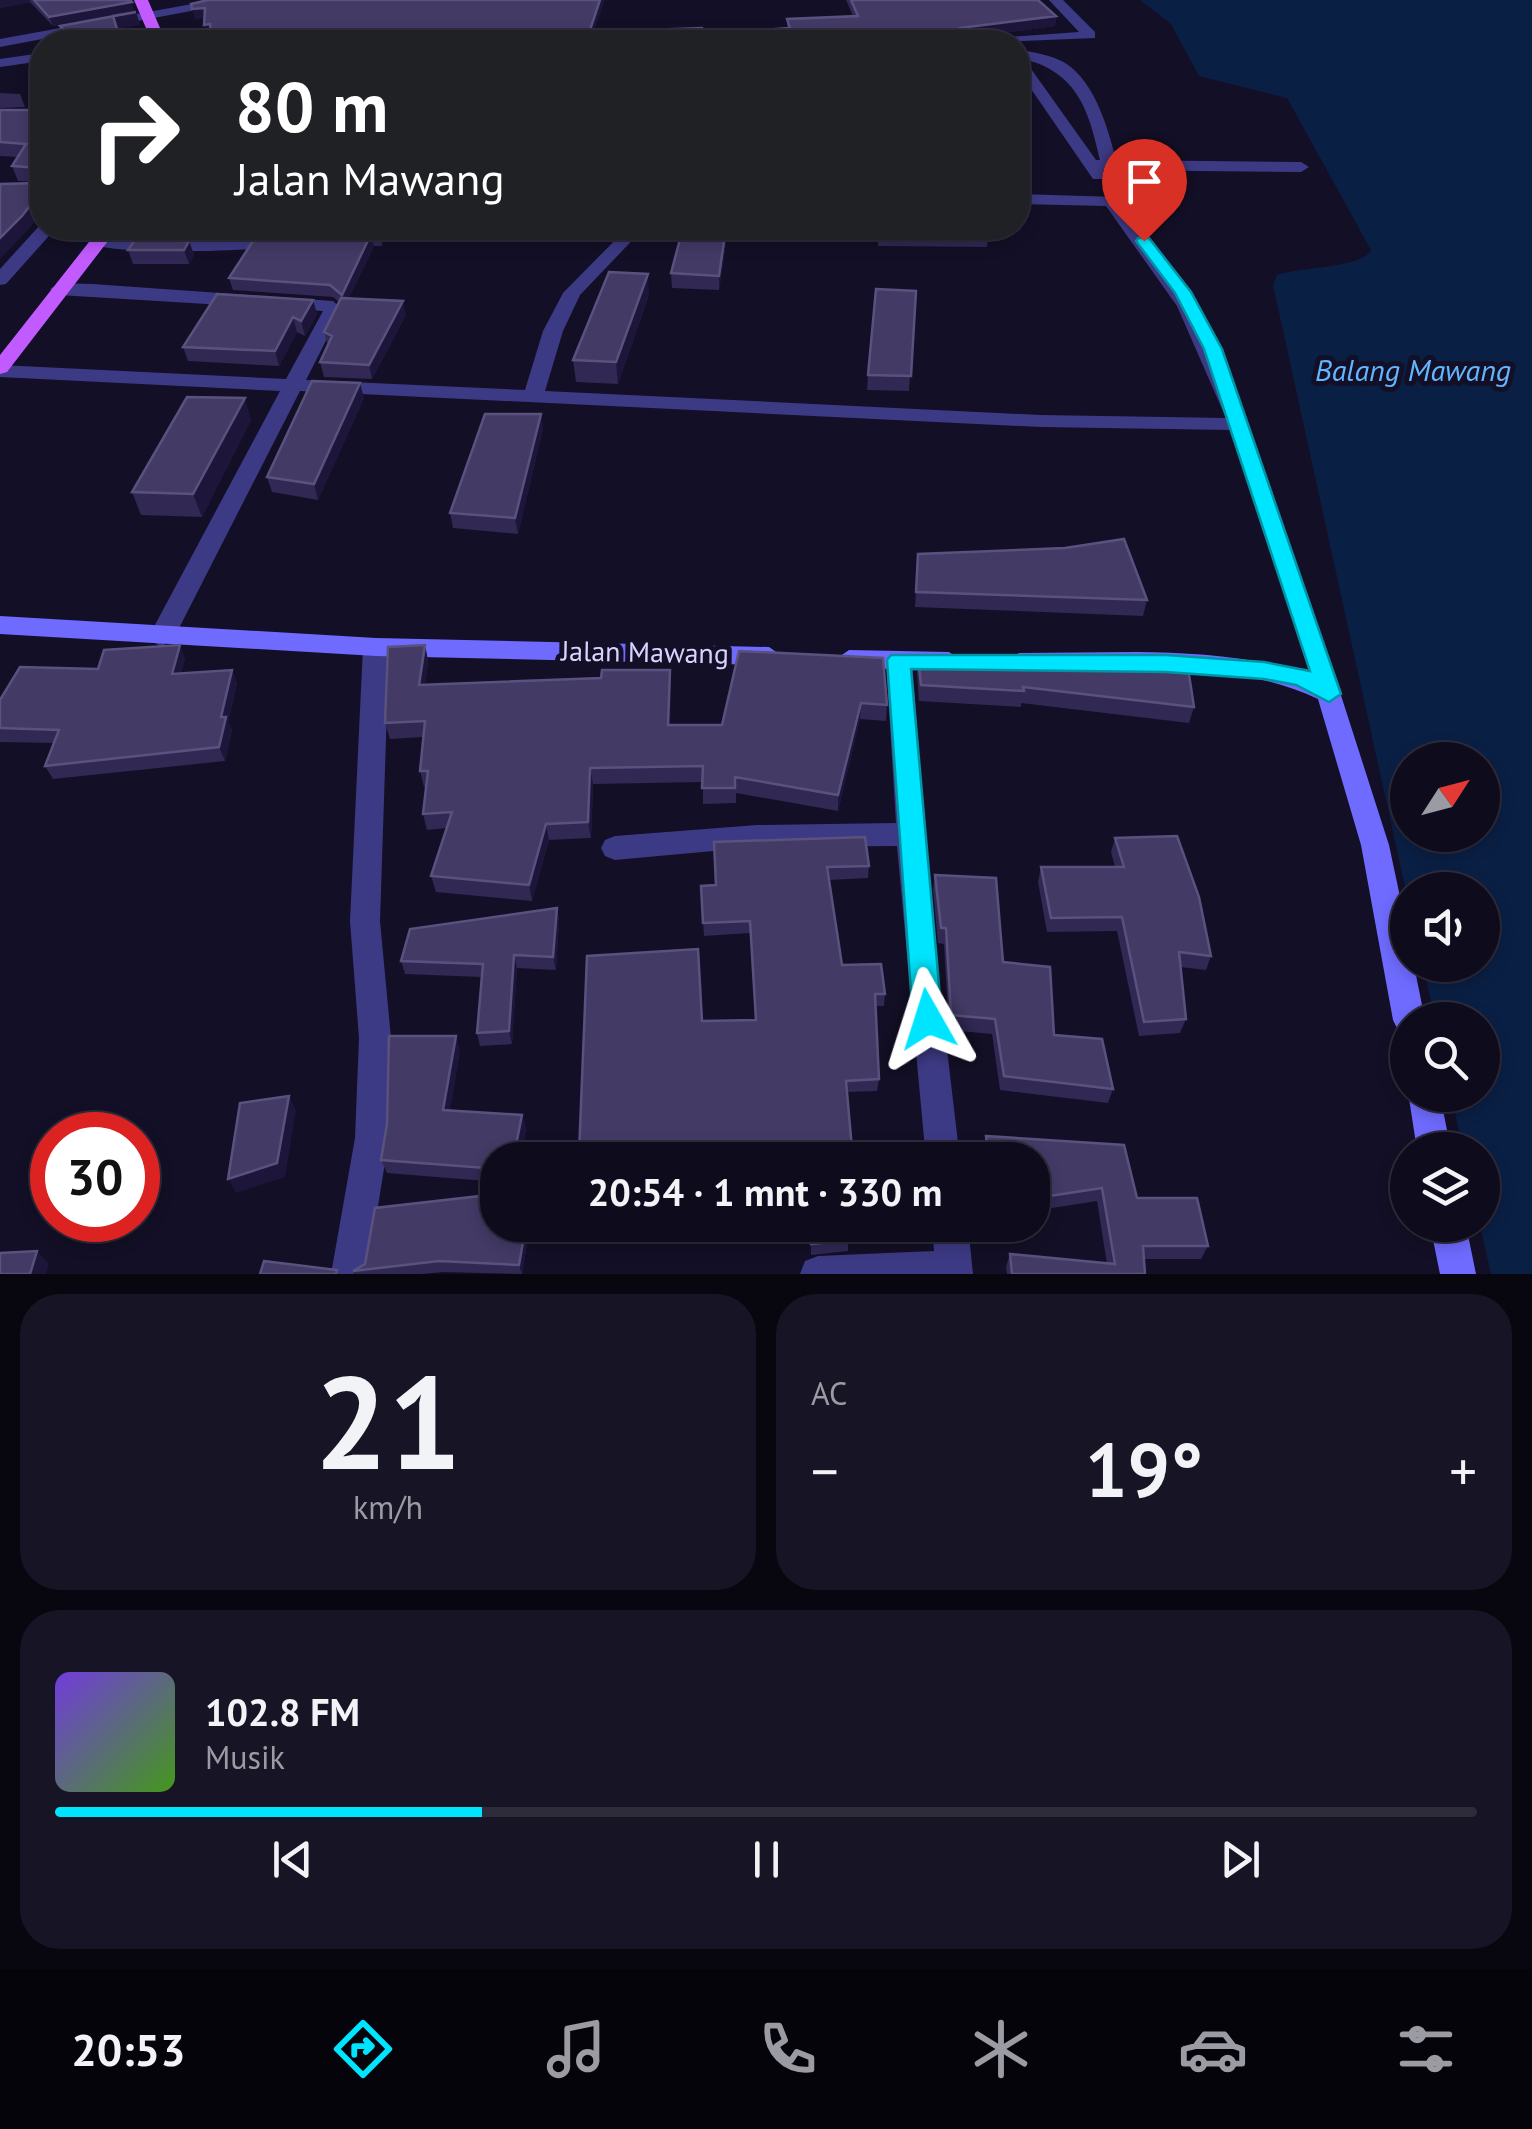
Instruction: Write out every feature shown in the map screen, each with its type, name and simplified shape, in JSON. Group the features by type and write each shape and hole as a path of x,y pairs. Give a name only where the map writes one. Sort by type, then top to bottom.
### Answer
{"main road":[{"path":"0,370 99,240"}],"street":[{"path":"51,30 145,6 242,0"},
{"path":"1030,40 1090,35 1056,0"},
{"path":"0,43 30,35"},
{"path":"0,64 30,58"},
{"path":"1030,58 1056,62 1097,112 1101,165 1115,206 1168,272 1213,349 1376,845 1406,1002"},
{"path":"1030,72 1101,165"},
{"path":"1101,165 1293,167"},
{"path":"1030,200 1115,206"},
{"path":"0,280 36,240"},
{"path":"119,240 138,246 312,240"},
{"path":"534,394 553,331 572,294 624,240"},
{"path":"59,289 116,288 202,299 330,306 332,317 291,384 162,638"},
{"path":"0,370 1042,421 1239,424"},
{"name":"Jalan Mawang","path":"0,626 376,647 1166,664 1264,670 1302,678 1329,694"},
{"path":"348,1274 372,1138 375,1038 365,920 376,647"},
{"path":"899,660 911,834 941,1142"},
{"path":"615,848 758,836 911,834"},
{"path":"818,1274 955,1271 952,1242"},
{"path":"1451,1242 1458,1274"}],"water":[{"name":"Balang Mawang","path":"1140,0 1532,0 1532,1274 1491,1274 1484,1242 1500,1242 1500,1132 1459,1132 1455,1112 1500,1112 1500,1002 1431,1002 1427,982 1500,982 1500,872 1402,872 1397,852 1500,852 1500,742 1390,742 1390,818 1273,285 1277,275 1344,264 1366,256 1371,250 1287,98 1199,76 1171,24"}],"building":[{"path":"34,0 130,0 132,2 49,17"},
{"path":"208,0 600,0 590,30 211,30 210,24 204,25 205,8 192,9 191,4"},
{"path":"851,0 1038,0 1056,16 961,30 761,30 790,28 787,19 858,16"},
{"path":"113,16 117,30 64,30 60,26"},
{"path":"0,110 30,110 30,167 12,166 26,144 0,142"},
{"path":"30,183 30,206 0,238 0,186"},
{"path":"135,240 189,241 184,250 128,250"},
{"path":"368,240 342,295 330,285 229,278 253,241"},
{"path":"680,240 724,240 719,276 671,273"},
{"path":"609,272 648,274 616,362 573,360"},
{"path":"876,289 916,291 911,376 868,375"},
{"path":"217,294 313,300 301,321 293,317 275,351 183,347"},
{"path":"341,298 403,301 369,365 320,362 332,336 324,332"},
{"path":"312,381 360,383 314,484 267,477"},
{"path":"187,397 245,398 193,494 132,492"},
{"path":"485,414 541,414 515,518 450,513"},
{"path":"1124,539 1147,600 916,592 918,554 1065,548"},
{"path":"180,645 172,674 232,670 221,717 226,717 219,747 45,766 59,730 0,728 0,700 20,667 98,669 104,650"},
{"path":"425,645 419,685 601,678 602,670 670,670 668,725 722,725 739,651 883,658 887,705 861,703 838,795 735,777 735,788 702,788 703,766 590,768 588,822 546,824 529,885 431,876 452,812 423,814 428,771 420,771 425,721 385,723 388,647"},
{"path":"918,656 1188,668 1194,707 1023,687 1024,691 921,685"},
{"path":"1177,836 1199,897 1211,956 1179,952 1186,1019 1144,1022 1122,917 1051,918 1041,867 1124,867 1115,838"},
{"path":"865,837 869,866 827,867 842,965 881,964 885,994 875,994 879,1079 846,1081 851,1142 579,1142 587,956 698,949 702,1021 756,1020 750,921 703,923 701,886 716,885 714,842"},
{"path":"935,875 996,878 1003,962 1050,967 1054,1035 1102,1039 1113,1089 1004,1076 995,1019 951,1015 946,928 941,928"},
{"path":"557,908 553,957 514,955 509,1031 477,1033 483,964 401,961 410,929"},
{"path":"389,1036 456,1036 443,1110 522,1115 517,1142 480,1142 480,1168 381,1160 387,1124"},
{"path":"289,1096 277,1163 228,1179 240,1103"},
{"path":"986,1136 1124,1145 1137,1198 1197,1198 1208,1246 1143,1246 1145,1274 1012,1274 1010,1254 1115,1264 1102,1188 1050,1196 1050,1142 987,1142"},
{"path":"480,1196 480,1242 523,1242 519,1265 439,1261 353,1271 365,1264 375,1208"},
{"path":"37,1251 30,1274 0,1274 0,1253"},
{"path":"264,1261 337,1270 336,1274 260,1274"}],"route":[{"path":"928,1019 916,913 899,660 1166,664 1264,670 1302,678 1329,694 1213,349 1182,292 1144,241"}]}
